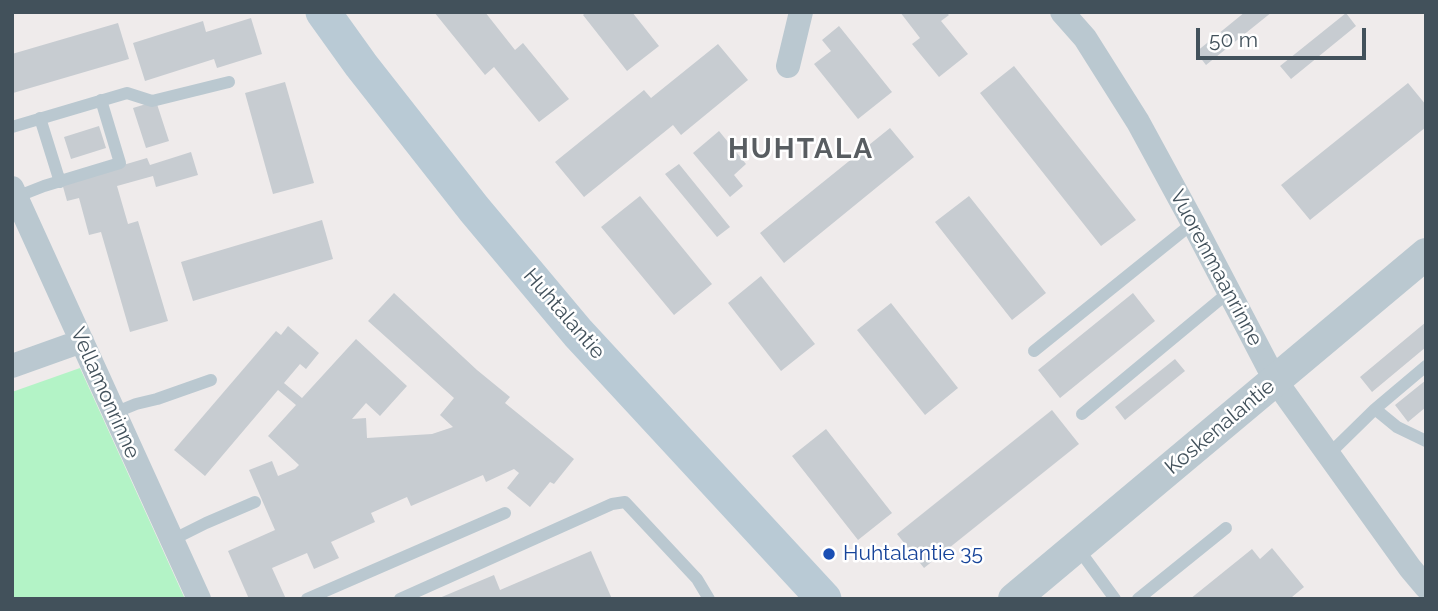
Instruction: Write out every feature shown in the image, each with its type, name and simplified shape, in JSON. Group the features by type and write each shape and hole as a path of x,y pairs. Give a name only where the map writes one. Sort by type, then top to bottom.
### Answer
{"main road":[{"name":"Huhtalantie","path":"323,12 466,199 578,333 824,599"}],"street":[{"path":"788,66 801,12"},
{"name":"Vuorenmaanrinne","path":"1062,12 1085,38 1138,122 1275,380 1426,587"},
{"name":"Vellamonrinne","path":"14,192 198,599"},
{"name":"Koskenalantie","path":"1014,599 1426,254"},
{"path":"12,366 82,341"}],"lane":[{"path":"12,127 127,93 152,101 229,82"},
{"path":"14,192 60,182 120,163 101,100"},
{"path":"40,118 60,182"},
{"path":"1034,351 1194,223"},
{"path":"1082,414 1229,292"},
{"path":"1329,454 1350,431 1426,366"},
{"path":"114,413 211,380"},
{"path":"1375,409 1396,427 1426,441"},
{"path":"172,540 255,502"},
{"path":"400,599 612,504 625,502 697,579 709,599"},
{"path":"307,599 505,513"},
{"path":"1138,599 1226,528"},
{"path":"1077,547 1115,599"}],"green space":[{"path":"80,368 185,599 12,599 12,392"}],"building":[{"path":"434,12 485,12 515,50 523,43 569,99 539,122 494,67 485,75"},
{"path":"586,12 632,12 659,46 627,71 583,15"},
{"path":"900,12 946,12 949,15 941,21 968,54 939,77 912,44 920,38"},
{"path":"1245,12 1272,12 1206,65 1196,52"},
{"path":"1346,13 1356,26 1291,79 1280,66"},
{"path":"251,18 262,54 217,68 214,59 145,81 133,43 203,21 206,32"},
{"path":"118,23 129,59 13,93 12,54"},
{"path":"839,26 892,92 858,119 814,64 831,51 822,40"},
{"path":"718,44 748,80 681,135 673,125 584,197 555,162 644,90 651,98"},
{"path":"1014,66 1136,220 1101,246 980,93"},
{"path":"285,82 314,183 273,194 245,93"},
{"path":"1408,83 1426,105 1426,127 1310,220 1281,185"},
{"path":"156,101 169,141 146,148 133,108"},
{"path":"99,126 106,148 71,159 64,137"},
{"path":"890,128 914,157 784,263 760,233"},
{"path":"719,131 746,164 734,175 743,186 730,197 693,153"},
{"path":"191,152 198,175 156,187 153,176 117,186 128,224 138,221 168,321 130,332 101,232 89,235 79,198 67,201 62,183 147,158 150,165"},
{"path":"679,164 730,227 717,237 665,174"},
{"path":"640,196 712,284 674,315 601,227"},
{"path":"969,196 1046,293 1012,320 935,222"},
{"path":"322,220 333,259 193,301 181,262"},
{"path":"761,276 815,344 781,371 728,303"},
{"path":"394,293 510,397 505,403 574,459 554,484 550,482 530,507 507,488 519,473 514,469 486,482 483,475 411,506 407,497 371,513 375,522 331,542 339,558 314,569 307,553 272,568 286,599 249,599 228,551 275,530 249,470 272,461 278,476 299,465 268,436 296,405 278,390 205,476 174,450 276,331 281,335 288,326 319,353 306,369 300,364 284,383 302,398 356,339 407,386 380,416 366,403 352,419 366,418 367,438 432,434 453,427 440,415 454,398 368,321"},
{"path":"1133,293 1155,321 1060,398 1038,370"},
{"path":"891,303 958,388 925,415 857,330"},
{"path":"1426,322 1426,347 1372,392 1360,377"},
{"path":"1175,359 1185,371 1125,420 1115,407"},
{"path":"1426,380 1426,407 1408,422 1395,405"},
{"path":"1052,410 1079,444 924,568 897,534"},
{"path":"826,429 892,513 858,540 792,456"},
{"path":"1272,548 1304,587 1292,597 1294,599 1190,599 1252,549 1260,559"},
{"path":"591,551 612,599 437,599 494,575 500,590"}],"place":[{"name":"Huhtalantie 35","path":"829,554"}],"district":[{"name":"HUHTALA","path":"801,150"}]}
